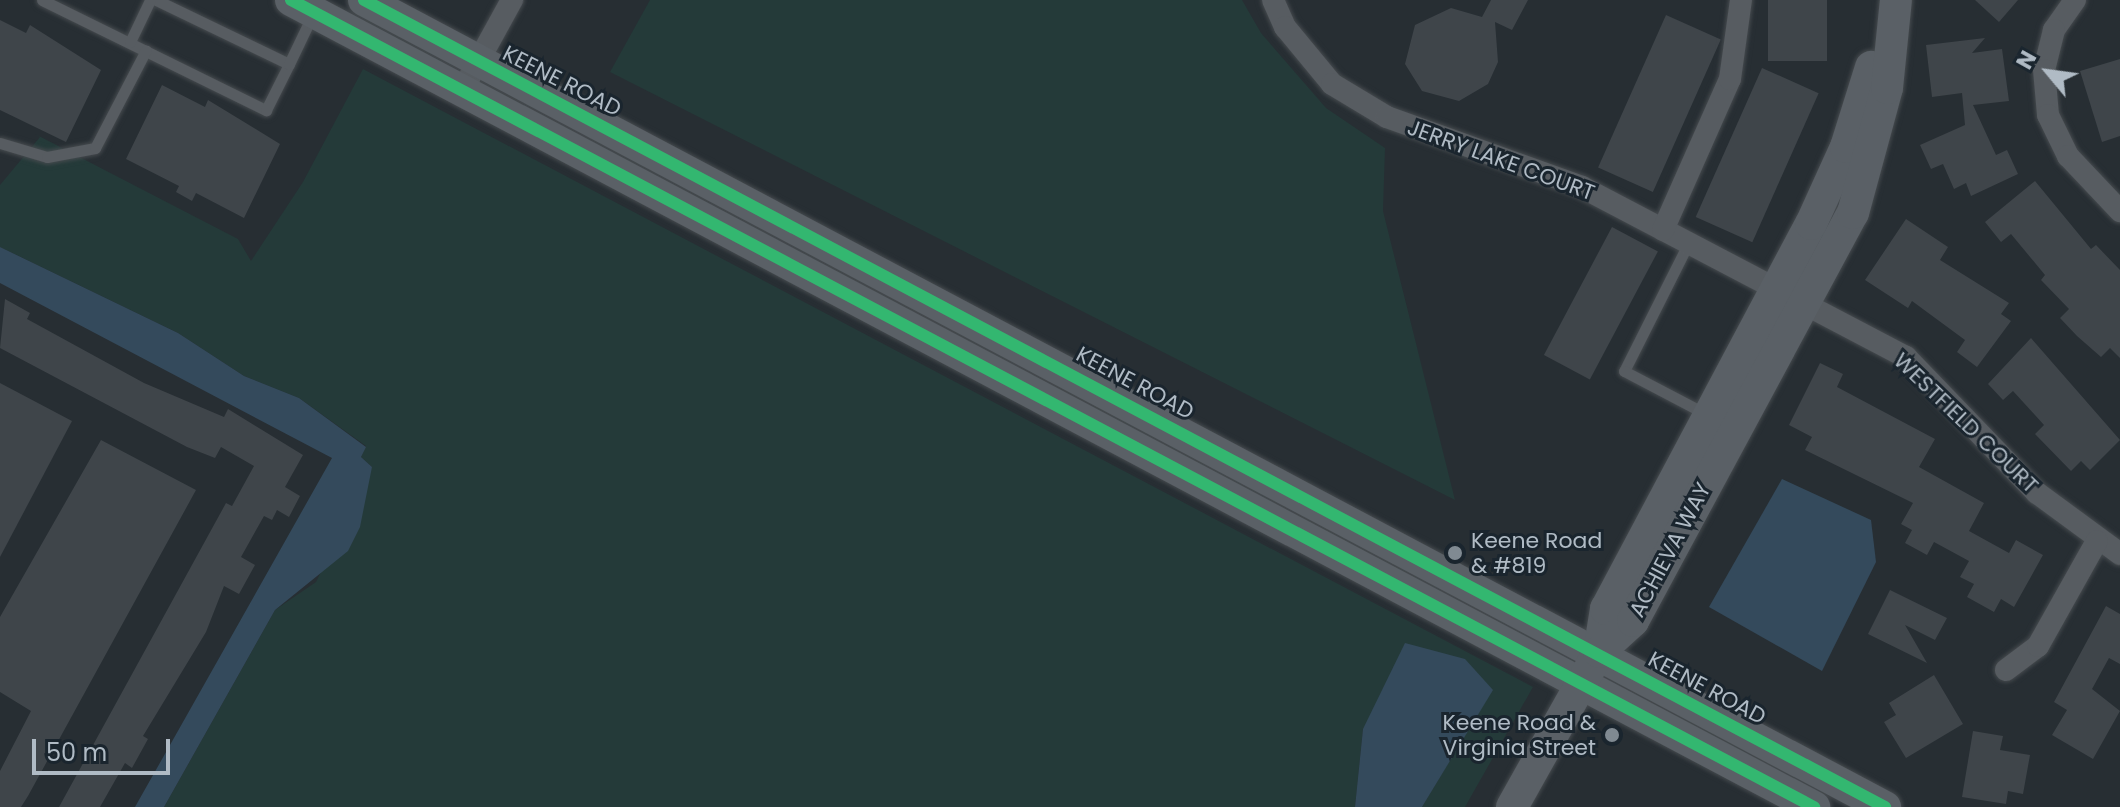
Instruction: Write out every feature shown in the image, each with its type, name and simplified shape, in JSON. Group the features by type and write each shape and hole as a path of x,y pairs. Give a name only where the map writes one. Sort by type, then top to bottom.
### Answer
{"main road":[{"name":"KEENE ROAD","path":"364,0 813,234 1885,807"},
{"name":"ACHIEVA WAY","path":"1599,652 1633,621 1791,296 1868,83 1884,0"},
{"name":"ACHIEVA WAY","path":"1599,652 1606,609 1709,415 1853,213 1873,153 1896,0"},
{"path":"302,6 939,339 1814,807"},
{"path":"1512,807 1599,652"}],"street":[{"path":"463,89 512,0"},
{"name":"JERRY LAKE COURT","path":"1273,0 1285,27 1332,84 1387,117 1582,187 1791,296"},
{"path":"1663,230 1730,79 1741,0"},
{"path":"2075,0 2054,30 2044,70 2048,115 2068,156 2120,211"},
{"name":"WESTFIELD COURT","path":"1791,296 1906,357 2037,493 2097,541 2120,554"},
{"path":"2006,670 2038,646 2097,541"}],"lane":[{"path":"42,0 266,110 289,64 302,6"},
{"path":"130,42 153,0 289,64"},
{"path":"0,143 47,157 95,148 146,50"},
{"path":"1688,244 1624,371 1709,415"}],"green space":[{"path":"650,0 1242,0 1261,33 1326,108 1385,148 1383,211 1455,500 610,72"},
{"path":"363,69 1533,687 1465,807 1422,807 1492,690 1363,729 1355,807 164,807 275,610 316,582 372,467 361,457 366,446 299,398 244,376 178,333 0,247 0,185 40,137 35,134 238,239 251,261 303,182"}],"water":[{"path":"0,247 178,333 244,376 299,398 366,447 361,457 372,467 360,527 348,551 275,610 164,807 135,807 332,458 0,283"},
{"path":"1782,479 1871,520 1876,562 1822,671 1709,607"},
{"path":"1405,643 1465,659 1493,690 1422,807 1355,807 1363,729"}],"building":[{"path":"1491,0 1528,0 1512,30 1495,22 1498,62 1488,84 1459,101 1422,91 1405,64 1415,25 1451,8 1482,17"},
{"path":"1768,0 1827,0 1827,61 1768,61"},
{"path":"1975,0 2018,0 1999,22"},
{"path":"1666,15 1721,39 1653,192 1598,168"},
{"path":"0,20 26,33 30,25 101,70 66,142 0,110"},
{"path":"1985,38 1972,53 2002,49 2009,101 1973,105 1996,155 2007,150 2018,174 1971,196 1966,183 1954,189 1943,164 1931,169 1920,145 1965,125 1962,93 1932,97 1926,45"},
{"path":"2120,59 2120,136 2102,142 2080,71"},
{"path":"1762,68 1819,93 1752,242 1696,217"},
{"path":"162,85 205,107 208,100 280,144 244,218 196,193 192,201 176,192 179,186 126,159"},
{"path":"2035,181 2091,249 2096,245 2120,270 2120,358 2110,348 2101,357 2077,336 2060,318 2069,309 2041,280 2045,275 2011,234 2001,242 1985,222"},
{"path":"1906,219 1948,247 1940,260 2009,303 2001,314 2011,321 1977,367 1957,352 1965,340 1912,301 1908,308 1865,280"},
{"path":"1612,227 1658,251 1590,379 1544,355"},
{"path":"5,299 30,313 27,319 144,383 224,417 228,409 303,455 285,487 300,496 289,517 277,510 272,520 264,516 241,557 255,565 239,594 224,586 206,632 143,736 148,739 132,768 125,763 100,807 59,807 226,503 232,506 254,466 221,447 215,458 187,447 0,348"},
{"path":"2031,338 2120,440 2090,470 2081,461 2071,471 2035,434 2044,425 2013,391 2003,400 1988,384"},
{"path":"1820,363 1843,374 1837,387 1935,439 1919,467 1984,503 1969,531 2009,553 2016,540 2043,555 2014,607 2001,599 1994,612 1967,597 1974,584 1960,577 1969,561 1934,542 1927,555 1905,543 1912,530 1901,524 1913,503 1805,450 1812,437 1789,425"},
{"path":"0,383 72,421 0,557"},
{"path":"101,440 196,490 28,796 21,807 0,807 0,771 31,711 0,692 0,617"},
{"path":"1890,590 1947,618 1935,640 1905,625 1927,663 1868,634"},
{"path":"2106,606 2120,614 2120,664 2109,658 2092,689 2120,711 2093,759 2052,735 2067,710 2054,702"},
{"path":"1934,675 1963,724 1906,758 1884,722 1896,715 1889,703"},
{"path":"1973,731 2003,736 2000,750 2030,755 2023,794 2008,791 2006,804 1962,797"}],"cycle path":[{"path":"291,0 1814,807"},
{"path":"364,0 1885,807"}],"place":[{"name":"Keene Road & #819","path":"1455,553"},
{"name":"Keene Road & Virginia Street","path":"1612,735"}]}
